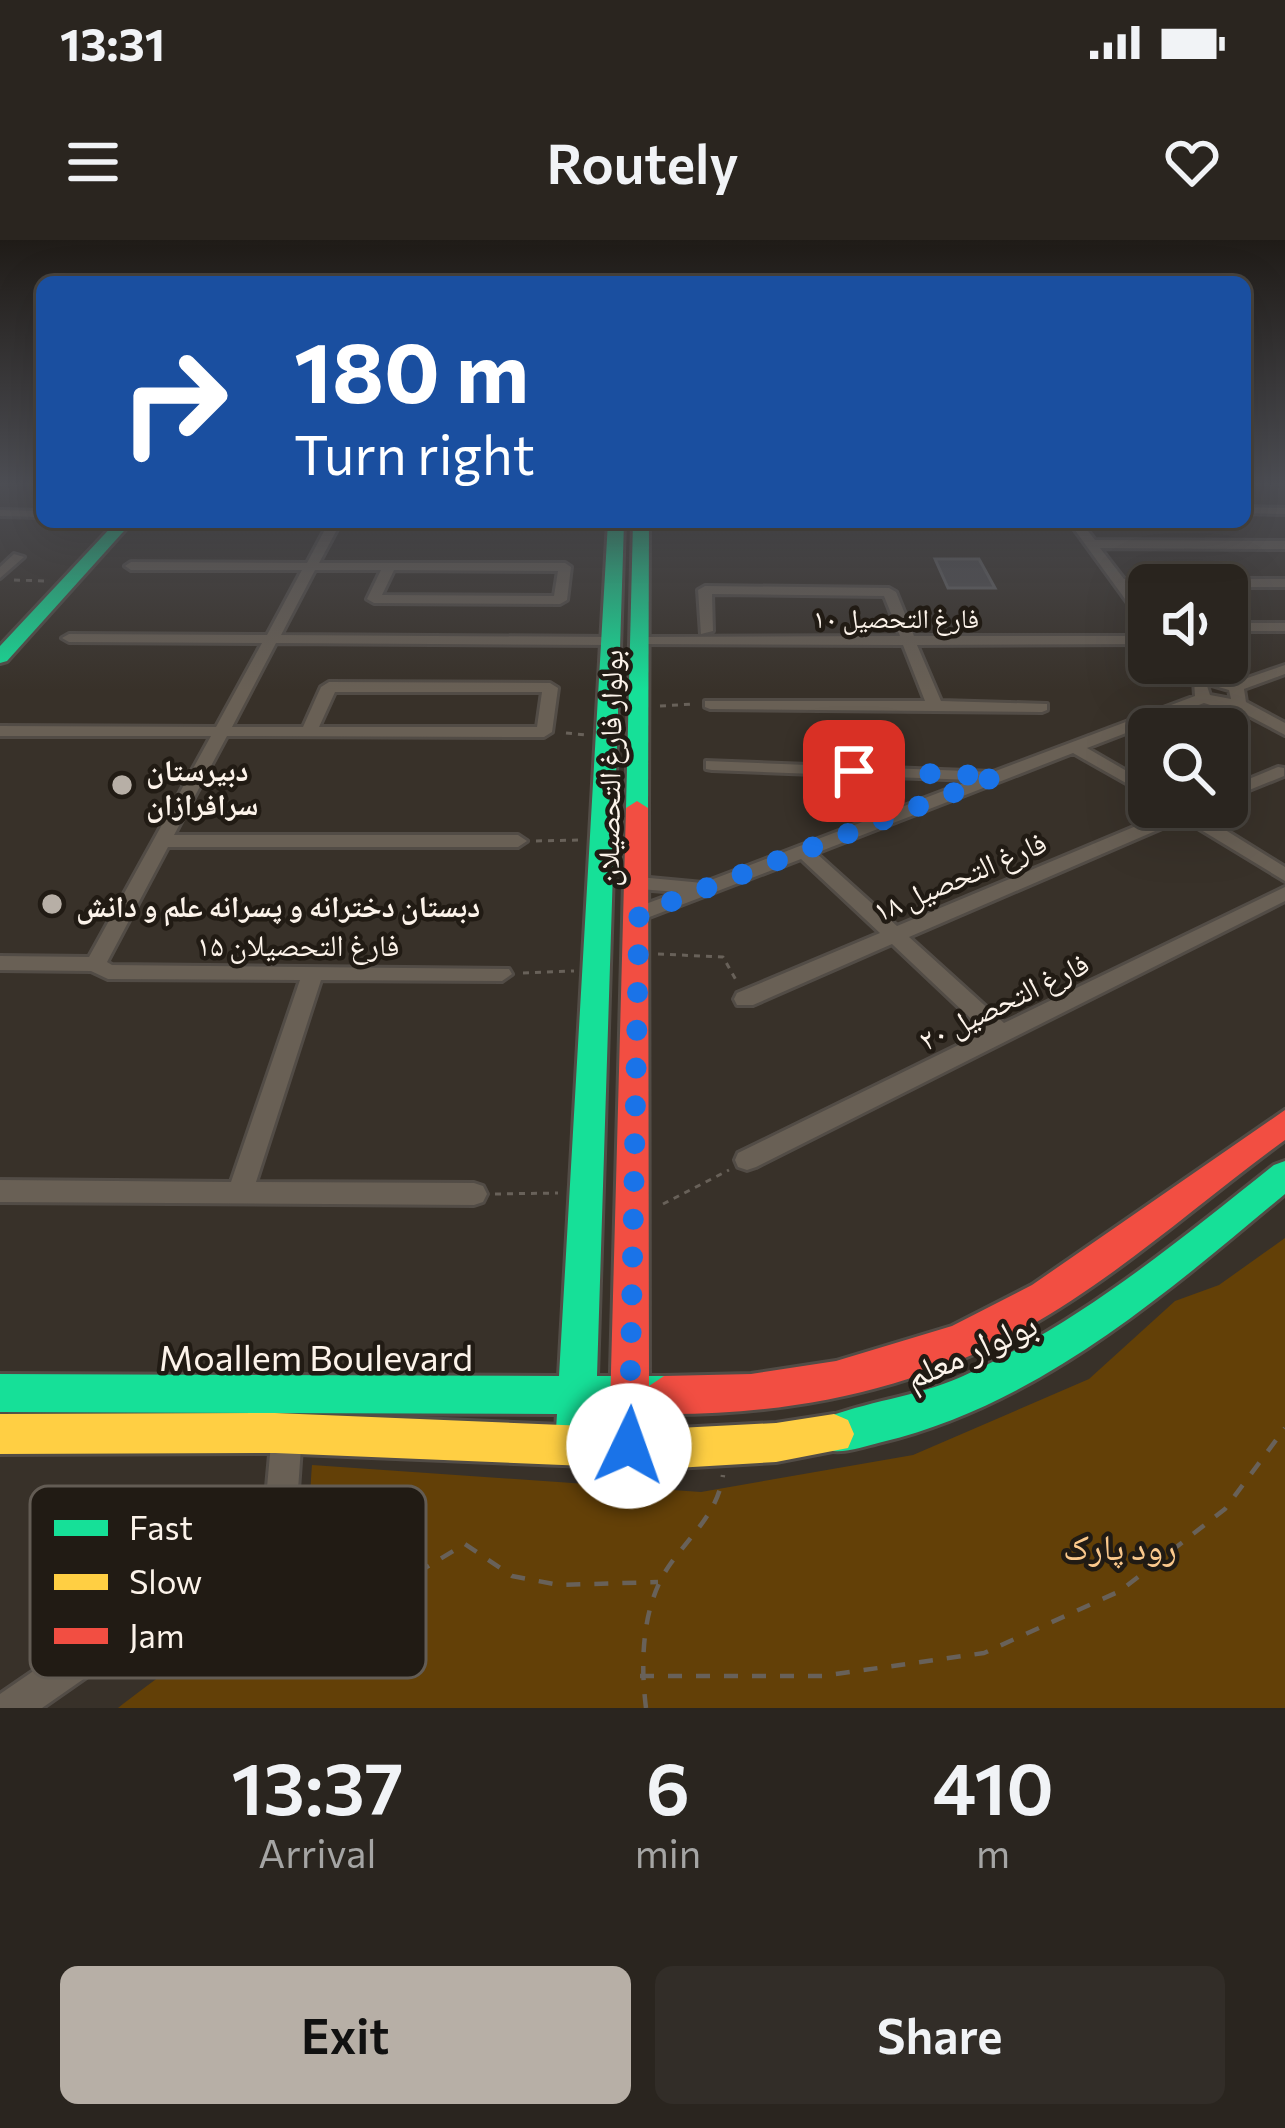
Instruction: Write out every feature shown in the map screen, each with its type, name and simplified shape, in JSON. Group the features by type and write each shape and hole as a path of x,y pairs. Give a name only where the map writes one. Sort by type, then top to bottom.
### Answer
{"main road":[{"path":"0,658 5,635 73,554"},
{"path":"5,635 91,554"},
{"name":"بولوار فارغ التحصیلان","path":"574,1445 615,554"},
{"name":"بولوار فارغ التحصیلان","path":"629,1446 642,554"},
{"path":"612,641 643,641"},
{"name":"بولوار معلم","path":"632,1392 721,1397 818,1387 916,1357 1002,1322 1062,1285 1285,1123"},
{"name":"بولوار معلم","path":"629,1446 723,1450 833,1436 920,1413 1038,1362 1100,1324 1285,1175"},
{"name":"Moallem Boulevard","path":"0,1393 632,1392"},
{"path":"0,1434 287,1433 629,1446"}],"street":[{"path":"95,964 318,554"},
{"path":"1098,554 1128,594"},
{"path":"0,556 18,557 0,577"},
{"path":"130,566 389,566 565,567 560,600 374,599 389,566"},
{"path":"1120,583 1128,583"},
{"path":"1248,583 1285,583"},
{"path":"706,631 705,590 889,592 934,706"},
{"path":"1248,627 1285,627"},
{"path":"69,638 612,641"},
{"name":"فارغ التحصیل ۱۰","path":"643,641 1128,640"},
{"path":"1236,695 1285,669"},
{"path":"1199,684 1203,690"},
{"path":"0,731 544,732 550,688 329,687 309,731"},
{"path":"639,914 1074,747 1203,690 1236,695 1285,730"},
{"path":"710,704 1042,707"},
{"path":"1074,747 1128,779"},
{"path":"712,765 997,776"},
{"path":"1248,785 1278,772"},
{"name":"فارغ التحصیل ۱۸","path":"746,998 1142,828"},
{"path":"1214,828 1285,875"},
{"path":"162,841 518,841"},
{"path":"802,850 1002,1034"},
{"path":"639,883 703,887"},
{"name":"فارغ التحصیل ۲۰","path":"747,1160 1285,893"},
{"name":"فارغ التحصیلان ۱۵","path":"0,963 95,964 108,972 502,974"},
{"path":"240,1192 313,973"},
{"path":"0,1191 474,1194"},
{"path":"283,1486 287,1433"},
{"path":"11,1708 55,1678"}],"path":[{"path":"0,577 47,580"},
{"path":"640,706 710,704"},
{"path":"544,732 606,736"},
{"path":"518,841 601,840"},
{"path":"638,953 723,957 746,998"},
{"path":"502,974 593,970"},
{"path":"634,1219 747,1160"},
{"path":"474,1194 584,1192"},
{"path":"640,1676 822,1676 984,1653 1120,1591 1225,1509 1285,1428"},
{"path":"646,1708 640,1676 658,1582 723,1493 723,1450"},
{"path":"426,1568 465,1544 512,1576 560,1585 658,1582"}],"green space":[{"name":"رود پارک","path":"1285,1238 1285,1708 118,1708 157,1678 426,1678 426,1486 310,1486 312,1465 701,1492 913,1455 1089,1379 1175,1301 1219,1285"}],"building":[{"path":"935,559 979,559 995,588 948,588"}],"traffic: fast":[{"path":"0,657 95,554"},
{"path":"575,1445 615,554"},
{"path":"637,808 641,554"},
{"path":"834,1434 901,1418 1021,1368 1129,1299 1285,1175"},
{"path":"0,1393 664,1395"}],"traffic: slow":[{"path":"0,1434 275,1433 659,1449 834,1434"}],"traffic: jam":[{"path":"629,1446 637,808"},
{"path":"664,1395 794,1388 878,1370 960,1341 1045,1297 1285,1123"}],"place":[{"name":"دبیرستان سرافرازان","path":"122,785"},
{"name":"دبستان دخترانه و پسرانه علم و دانش","path":"52,904"}],"route":[{"path":"629,1446 639,914 997,776 854,771"}]}
